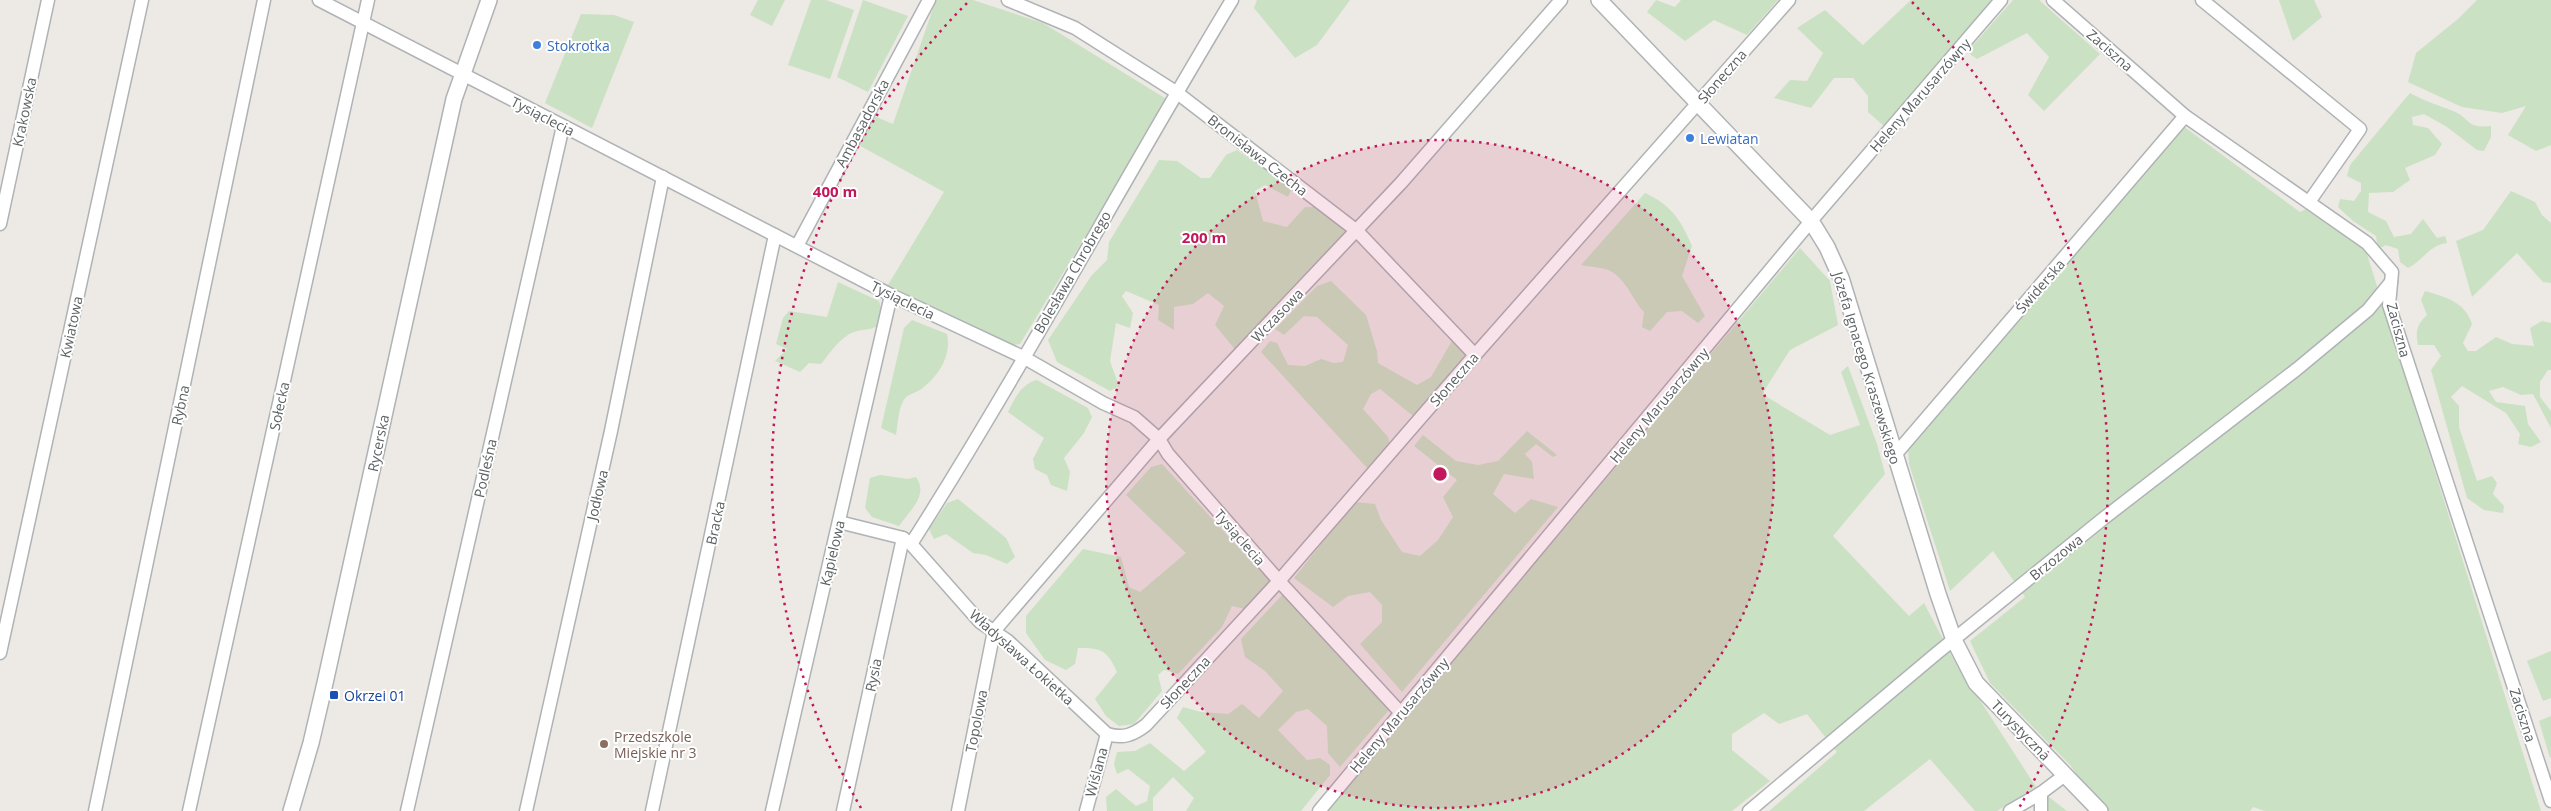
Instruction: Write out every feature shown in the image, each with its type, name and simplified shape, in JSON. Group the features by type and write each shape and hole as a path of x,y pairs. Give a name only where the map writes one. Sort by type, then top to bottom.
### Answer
{"street":[{"name":"Krakowska","path":"0,224 48,0"},
{"name":"Kwiatowa","path":"0,653 142,0"},
{"name":"Rybna","path":"95,811 264,0"},
{"name":"Tysiąclecia","path":"318,0 891,295 1022,357 1103,403 1134,417 1159,439 1168,454 1279,581 1400,712"},
{"name":"Sołecka","path":"189,811 368,0"},
{"name":"Rycerska","path":"291,811 313,734 452,106 461,74 489,0"},
{"name":"Ambasadorska","path":"797,246 902,47 929,0"},
{"name":"Bronisława Czecha","path":"1008,0 1075,28 1176,92 1357,231 1475,355"},
{"name":"Bolesława Chrobrego","path":"907,541 965,459 1176,92 1232,0"},
{"name":"Wczasowa","path":"994,631 1159,439 1357,231 1561,0"},
{"name":"Józefa Ignacego Kraszewskiego","path":"1599,0 1812,221 1827,247 1841,278 1864,346 1894,456 1954,640"},
{"name":"Słoneczna","path":"1107,734 1125,736 1134,734 1146,725 1279,581 1475,355 1789,0"},
{"name":"Heleny Marusarzówny","path":"1319,811 1812,221 2001,0"},
{"name":"Zaciszna","path":"2053,0 2185,116 2367,243 2392,272 2389,305 2551,801"},
{"path":"2202,0 2360,129 2309,202"},
{"name":"Świderska","path":"1894,456 2185,116"},
{"name":"Podleśna","path":"407,811 564,126"},
{"name":"Jodłowa","path":"526,811 612,431 663,177"},
{"name":"Bracka","path":"652,811 775,235"},
{"name":"Brzozowa","path":"1749,811 2104,518 2297,369 2368,310 2392,282"},
{"name":"Kąpielowa","path":"772,811 891,295"},
{"name":"Brzozowa","path":"2368,310 2389,305"},
{"path":"839,522 907,541"},
{"name":"Władysława Łokietka","path":"907,541 980,622 1008,641 1107,734"},
{"name":"Rysia","path":"843,811 907,541"},
{"name":"Topolowa","path":"958,811 994,631"},
{"name":"Turystyczna","path":"1954,640 1976,683 2100,811"},
{"name":"Wiślana","path":"1086,811 1107,734"},
{"path":"2010,811 2041,793 2065,775"},
{"path":"2041,793 2041,811"}],"green space":[{"path":"758,0 785,0 772,26 750,15"},
{"path":"811,0 826,0 854,10 830,79 788,65"},
{"path":"863,0 908,16 868,92 837,77"},
{"path":"936,0 973,0 1043,23 1168,100 1020,344 1011,345 888,285 944,192 855,143 869,114 893,124"},
{"path":"1257,0 1350,0 1317,45 1295,58 1254,8"},
{"path":"1656,0 1675,7 1681,0 1778,0 1747,35 1714,20 1685,41 1647,12"},
{"path":"1911,0 1994,0 1884,126 1868,112 1868,96 1853,78 1834,78 1811,108 1774,98 1790,80 1807,81 1823,53 1797,28 1825,10 1863,45"},
{"path":"2013,0 2039,0 2100,54 2044,111 2028,95 2049,57 2027,33 1977,59 1967,52"},
{"path":"2279,0 2314,0 2322,17 2293,41"},
{"path":"2477,0 2551,0 2551,145 2536,151 2508,135 2526,106 2502,113 2462,107 2408,82 2416,53 2458,19"},
{"path":"581,14 614,15 634,22 592,128 545,103"},
{"path":"2410,93 2459,114 2472,124 2483,127 2491,126 2491,137 2484,151 2477,150 2447,127 2424,114 2412,117 2413,125 2428,128 2442,144 2435,155 2405,168 2410,180 2393,192 2369,193 2368,212 2386,221 2394,237 2411,234 2423,219 2437,238 2445,236 2447,243 2435,247 2408,268 2400,262 2398,249 2386,245 2378,249 2376,236 2353,221 2338,207 2340,199 2354,201 2361,191 2361,183 2347,176 2350,165"},
{"path":"2183,126 2300,212 2316,204 2366,251 2541,811 2265,811 2253,807 2250,811 2100,811 2071,766 1990,683 1970,641 2025,597 1993,551 1950,591 1909,464 1908,446"},
{"path":"1237,150 1292,188 1288,197 1265,185 1255,191 1263,221 1287,227 1305,207 1316,207 1345,231 1341,239 1237,352 1215,325 1224,306 1208,293 1193,304 1174,307 1174,330 1158,320 1159,305 1126,291 1122,296 1133,313 1130,328 1116,323 1110,361 1119,386 1110,391 1057,362 1048,340 1092,275 1107,260 1109,242 1159,160 1177,161 1201,178 1210,178 1226,155"},
{"path":"2511,191 2535,202 2542,215 2551,223 2551,283 2543,282 2517,253 2472,297 2456,241 2483,230"},
{"path":"1645,193 1662,203 1674,214 1684,228 1692,246 1682,276 1705,316 1698,323 1682,311 1667,312 1650,331 1642,327 1644,312 1626,285 1617,276 1605,269 1581,265"},
{"path":"1800,248 1830,281 1838,325 1790,350 1762,394 1830,435 1860,425 1841,372 1848,366 1877,444 1885,474 1833,536 1909,616 1924,603 1954,660 2036,787 2067,811 2035,811 2035,787 1997,811 1975,811 1930,759 1864,811 1769,811 1837,752 1807,714 1779,724 1764,713 1732,734 1732,750 1770,781 1732,811 1327,811"},
{"path":"1331,281 1366,315 1377,351 1378,363 1417,385 1431,377 1453,339 1466,356 1450,377 1413,416 1380,389 1371,394 1363,409 1388,437 1390,446 1367,468 1261,352 1270,341 1277,343 1288,365 1305,366 1321,359 1334,363 1343,362 1348,345 1317,317 1304,316 1284,335 1275,329 1317,286"},
{"path":"838,282 879,301 882,313 879,325 848,335 821,364 809,363 800,372 775,361 787,349 776,344 783,318 789,311 827,317"},
{"path":"2425,291 2447,298 2465,310 2472,324 2463,343 2468,351 2476,351 2496,337 2512,344 2534,346 2530,328 2542,321 2551,323 2551,370 2548,370 2540,382 2540,397 2551,411 2551,428 2533,394 2521,395 2503,387 2489,391 2496,402 2525,406 2528,424 2541,442 2531,447 2518,444 2520,434 2506,413 2462,386 2451,397 2459,406 2459,427 2477,481 2492,476 2497,483 2493,494 2504,506 2503,513 2484,510 2467,498 2431,370 2441,356 2434,345 2418,345 2418,328 2427,315 2421,300"},
{"path":"912,320 947,334 947,350 942,365 933,379 903,401 896,435 881,428 904,328"},
{"path":"1037,380 1088,408 1092,417 1084,433 1064,458 1070,472 1067,491 1051,485 1047,475 1035,469 1033,459 1044,438 1008,412 1023,388"},
{"path":"1527,431 1557,455 1553,457 1536,444 1525,454 1532,462 1534,479 1504,474 1493,494 1515,513 1531,499 1558,507 1402,692 1360,644 1382,622 1382,605 1370,592 1348,596 1333,607 1294,578 1355,502 1375,504 1381,520 1402,552 1420,556 1438,540 1453,517 1443,497 1457,480 1414,446 1423,435 1456,461 1478,465 1498,461"},
{"path":"1162,464 1269,581 1245,609 1232,606 1222,627 1178,674 1164,670 1158,675 1162,691 1134,724 1119,726 1106,716 1095,699 1117,672 1107,655 1098,650 1078,648 1075,664 1066,670 1045,660 1026,633 1026,616 1083,549 1121,557 1129,587 1140,592 1186,553 1126,495 1151,467"},
{"path":"880,475 908,479 916,477 919,484 919,496 913,508 899,526 872,517 865,508 870,478"},
{"path":"958,499 1006,538 1015,557 1007,564 986,555 973,553 946,534 934,539 929,529 947,503"},
{"path":"1283,594 1389,710 1340,767 1328,753 1327,726 1308,709 1296,712 1278,730 1307,760 1320,758 1330,765 1330,775 1301,811 1186,811 1194,798 1173,777 1153,798 1153,811 1107,811 1106,797 1116,789 1136,806 1147,801 1150,786 1128,769 1117,774 1114,764 1117,752 1135,751 1150,743 1184,771 1206,752 1177,718 1183,707 1201,712 1228,714 1242,704 1259,718 1283,691 1265,671 1245,657 1241,639"},
{"path":"2551,651 2551,698 2543,701 2527,661"},
{"path":"2551,716 2551,757 2550,758 2539,721"}],"place":[{"name":"Stokrotka","path":"537,45"},
{"name":"Lewiatan","path":"1690,138"},
{"name":"Okrzei 01","path":"334,695"},
{"name":"Przedszkole Miejskie nr 3","path":"604,744"}]}
